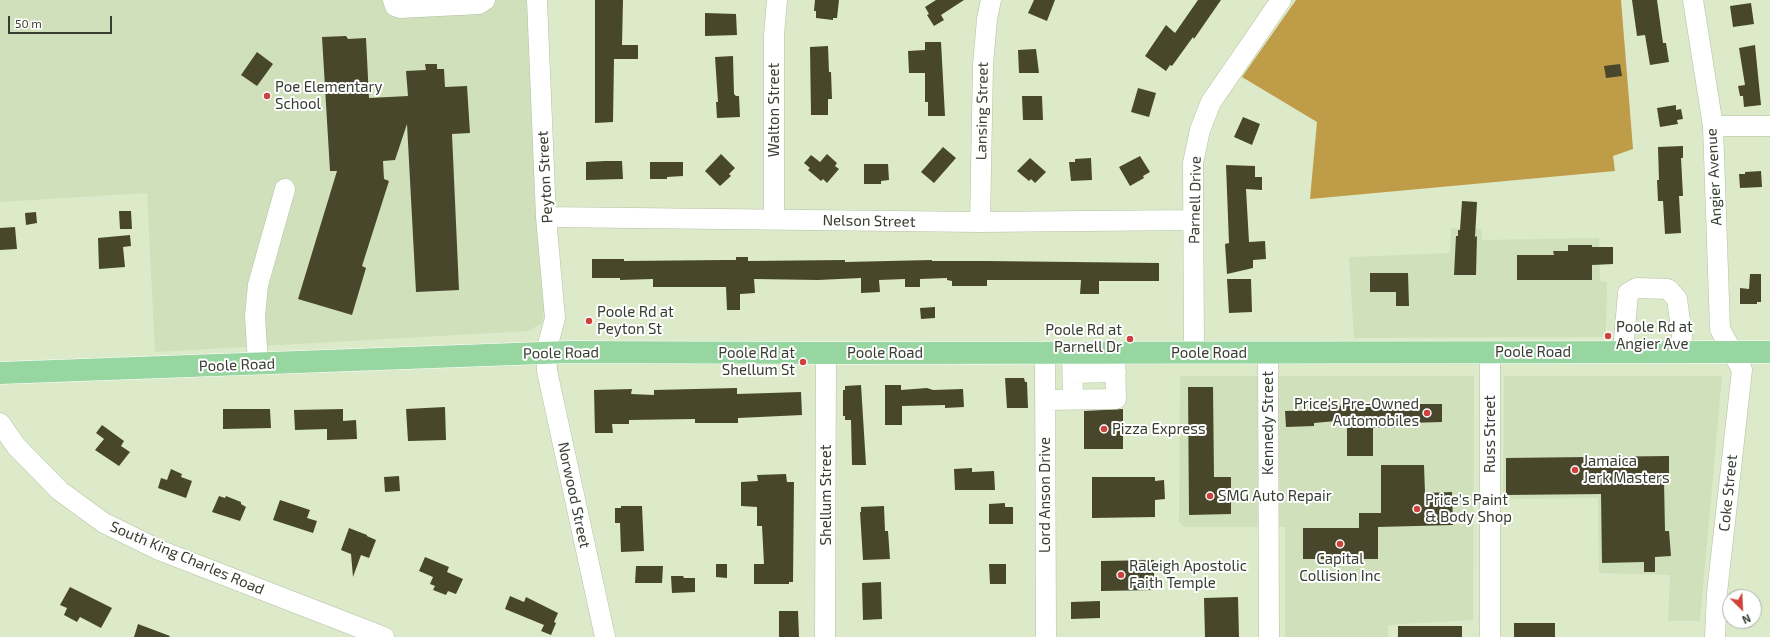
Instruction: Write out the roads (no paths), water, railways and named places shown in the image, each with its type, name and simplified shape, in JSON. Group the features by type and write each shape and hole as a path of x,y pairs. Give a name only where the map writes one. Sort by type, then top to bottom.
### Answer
{"main road":[{"name":"Poole Road","path":"0,373 546,352 826,354 1045,353 1073,363 1116,363 1194,353 1770,352"}],"street":[{"path":"393,0 395,6 400,8 479,4 485,0"},
{"name":"Peyton Street","path":"537,0 546,217 555,318 546,352"},
{"name":"Walton Street","path":"774,220 774,35 777,0"},
{"name":"Lansing Street","path":"980,222 983,65 987,19 991,0"},
{"name":"Parnell Drive","path":"1194,353 1193,163 1200,130 1211,102 1281,0"},
{"name":"Angier Avenue","path":"1693,0 1713,126 1720,329 1732,352"},
{"path":"1713,126 1770,126"},
{"path":"258,364 255,316 258,285 285,189"},
{"name":"Nelson Street","path":"546,217 980,222 1193,220"},
{"path":"1623,352 1628,293 1637,288 1668,289 1677,299 1682,335 1681,352"},
{"name":"Norwood Street","path":"546,352 549,378 605,637"},
{"name":"Russ Street","path":"1490,352 1490,637"},
{"name":"Coke Street","path":"1715,637 1717,593 1742,379 1742,370 1732,352"},
{"name":"Lord Anson Drive","path":"1045,353 1046,637"},
{"name":"Kennedy Street","path":"1268,353 1269,637"},
{"name":"Shellum Street","path":"825,637 826,354"},
{"path":"1073,363 1073,399"},
{"path":"1045,400 1116,399 1116,363"},
{"name":"South King Charles Road","path":"0,423 16,446 60,491 104,524 160,550 384,637"}],"place":[{"name":"Poe Elementary School","path":"267,96"},
{"name":"Poole Rd at Peyton St","path":"589,321"},
{"name":"Poole Rd at Angier Ave","path":"1608,336"},
{"name":"Poole Rd at Parnell Dr","path":"1130,339"},
{"name":"Poole Rd at Shellum St","path":"803,362"},
{"name":"Price's Pre-Owned Automobiles","path":"1427,413"},
{"name":"Pizza Express","path":"1104,429"},
{"name":"Jamaica Jerk Masters","path":"1575,470"},
{"name":"SMG Auto Repair","path":"1210,496"},
{"name":"Price's Paint & Body Shop","path":"1417,509"},
{"name":"Capital Collision Inc","path":"1340,544"},
{"name":"Raleigh Apostolic Faith Temple","path":"1121,575"}]}
